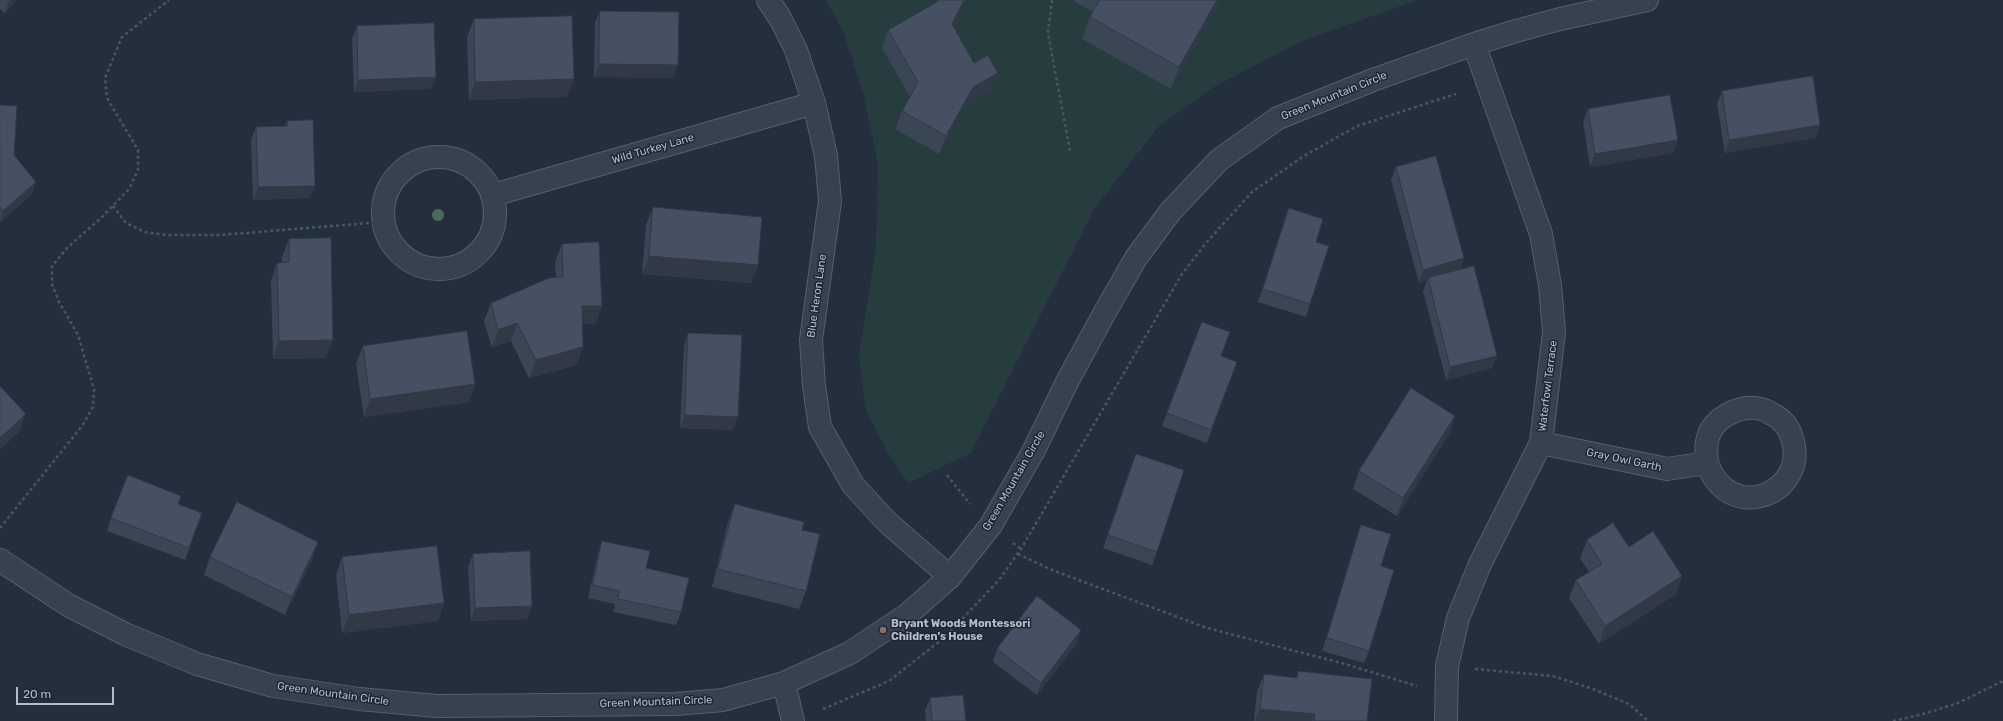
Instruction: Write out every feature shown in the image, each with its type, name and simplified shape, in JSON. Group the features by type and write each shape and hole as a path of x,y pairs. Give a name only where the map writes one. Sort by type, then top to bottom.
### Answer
{"street":[{"name":"Blue Heron Lane","path":"768,0 780,18 796,50 814,103 826,156 830,201 811,340 814,386 820,427 853,485 887,522 950,577"},
{"name":"Green Mountain Circle","path":"0,560 68,605 125,634 197,664 273,686 359,699 445,706 676,704 723,700 784,683 850,654 907,615 950,577 991,525 1034,450 1068,380 1104,312 1136,258 1170,212 1219,160 1278,118 1373,80 1474,44 1560,19 1647,0"},
{"name":"Waterfowl Terrace","path":"1446,721 1446,687 1448,666 1458,618 1480,564 1541,443 1554,332 1550,285 1541,234 1474,44"},
{"name":"Wild Turkey Lane","path":"493,195 814,103"},
{"path":"436,156 457,159 477,171 493,195 495,223 484,248 464,264 437,270 409,262 391,244 382,222 384,200 397,175 412,162 436,156"},
{"path":"1741,408 1761,408 1780,418 1790,430 1795,446 1795,461 1788,478 1766,496 1753,498 1738,497 1728,492 1718,485 1711,475 1707,463 1706,445 1711,430 1724,417 1741,408"},
{"name":"Gray Owl Garth","path":"1541,443 1667,469 1707,463"},
{"path":"784,683 794,721"}],"path":[{"path":"0,528 82,426 93,407 94,389 78,335 59,302 52,284 52,266 68,247 102,218 129,189 138,170 138,150 107,98 105,78 122,37 168,0"},
{"path":"1052,0 1048,33 1070,151"},
{"path":"823,709 889,681 945,637 999,580 1018,554 1182,274 1206,243 1252,192 1304,156 1357,126 1456,94"},
{"path":"113,206 126,223 145,232 166,235 220,235 382,222"},
{"path":"947,475 974,508"},
{"path":"1018,554 1052,570 1207,628 1345,664 1424,688 1446,687"},
{"path":"1486,670 1553,676 1593,688 1629,704 1648,721"},
{"path":"1893,721 1927,713 1958,703 2003,681"}],"green space":[{"path":"826,0 1418,0 1302,41 1217,85 1159,126 1094,209 971,453 908,483 888,453 865,408 859,354 876,248 878,164 864,97 844,33"}],"building":[{"path":"938,0 964,0 952,24 974,63 988,55 998,73 973,87 946,136 902,111 918,82 888,30 937,2"},
{"path":"1100,0 1217,0 1179,67 1090,17"},
{"path":"600,11 679,12 678,65 599,64"},
{"path":"572,16 574,79 475,82 474,19"},
{"path":"434,23 436,77 358,80 357,26"},
{"path":"1813,76 1820,125 1729,140 1722,91"},
{"path":"1670,95 1678,140 1595,154 1588,109"},
{"path":"0,105 17,106 14,155 36,182 3,211 0,207"},
{"path":"313,120 315,186 258,187 256,127 288,126 287,121"},
{"path":"1436,156 1464,258 1423,270 1396,167"},
{"path":"653,207 762,217 758,265 649,256"},
{"path":"1289,208 1323,219 1316,242 1329,246 1310,304 1263,289"},
{"path":"331,238 333,340 279,341 277,263 289,262 289,239"},
{"path":"599,242 602,306 582,306 583,347 536,360 517,323 498,330 491,303 549,278 563,277 562,244"},
{"path":"1474,266 1497,356 1450,367 1428,278"},
{"path":"1202,322 1230,332 1221,356 1237,362 1211,430 1167,413"},
{"path":"467,331 475,384 370,399 363,346"},
{"path":"688,333 742,335 738,417 685,415"},
{"path":"0,386 26,414 0,438"},
{"path":"1411,388 1455,416 1403,498 1359,471"},
{"path":"1136,454 1184,470 1157,552 1108,535"},
{"path":"128,475 181,496 178,504 202,513 189,548 111,518"},
{"path":"237,502 318,542 292,597 210,557"},
{"path":"735,504 804,522 802,530 820,534 806,591 718,569"},
{"path":"1613,523 1629,547 1653,531 1682,576 1605,626 1576,580 1602,564 1587,540"},
{"path":"1361,525 1391,534 1381,566 1394,570 1369,651 1327,638"},
{"path":"602,541 650,551 646,568 689,578 681,612 618,599 619,591 593,585"},
{"path":"437,546 444,603 349,615 342,557"},
{"path":"530,551 532,606 475,608 473,554"},
{"path":"1037,596 1081,630 1041,683 997,649"},
{"path":"1298,671 1372,679 1367,721 1314,721 1315,714 1260,709 1264,674 1297,678"},
{"path":"963,695 966,721 932,721 930,698"}],"place":[{"name":"Bryant Woods Montessori Children's House","path":"883,630"}]}
